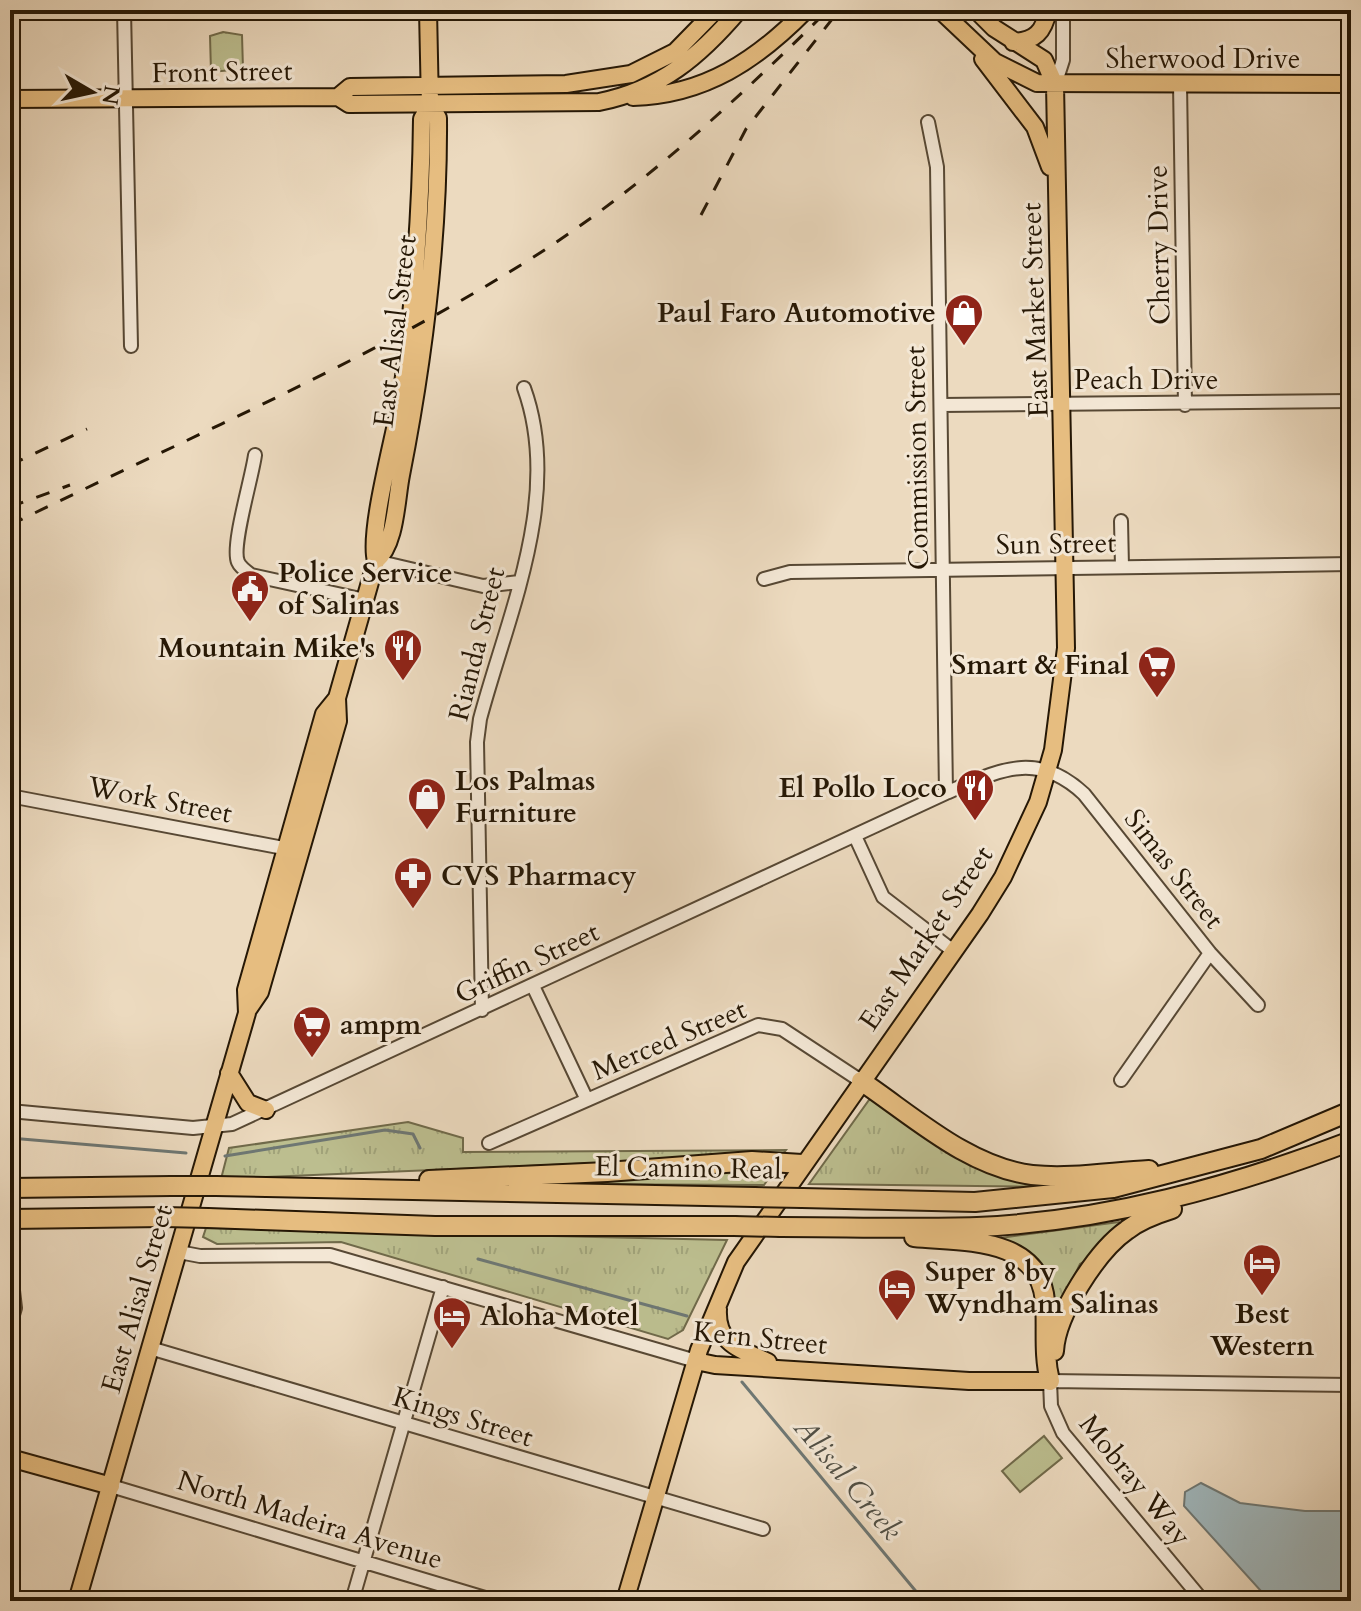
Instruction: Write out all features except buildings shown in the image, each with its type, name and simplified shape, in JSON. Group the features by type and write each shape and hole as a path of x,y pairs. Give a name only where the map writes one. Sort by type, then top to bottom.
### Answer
{"highway":[{"path":"861,1081 968,1153 1016,1172 1052,1176 1184,1169"},
{"name":"El Camino Real","path":"13,1186 216,1186 975,1202 1113,1188 1261,1149 1351,1111"},
{"name":"El Camino Real","path":"15,1220 164,1217 435,1226 979,1227 1144,1205 1238,1181 1351,1141"},
{"path":"359,1190 391,1182 607,1172 752,1161 802,1164"},
{"path":"1050,1381 1063,1313 1114,1241 1139,1222 1210,1198 1238,1181"},
{"path":"824,1227 994,1246 1014,1252 1030,1265 1042,1284 1045,1362 1050,1381"}],"main road":[{"name":"East Alisal Street","path":"77,1601 247,1011 260,992 293,850 338,721 337,698 376,561 383,555 395,507 428,299 438,118 430,105 428,10"},
{"name":"Front Street","path":"338,97 350,87 566,84 631,74 675,52 716,10"},
{"path":"620,98 676,72 707,48 739,10"},
{"path":"620,98 659,96 710,83 750,59 806,10"},
{"path":"940,10 973,44 1035,127 1047,156 1057,197"},
{"path":"976,10 1013,42 1044,60 1055,85"},
{"path":"1013,42 1029,41 1037,36 1048,10"},
{"name":"Sherwood Drive","path":"973,44 1016,75 1055,85 1351,84"},
{"name":"East Market Street","path":"625,1601 696,1361 719,1298 751,1236 1003,877 1028,827 1047,772 1065,672 1064,404 1055,85"},
{"name":"Front Street","path":"10,99 338,97 349,104 430,105 578,103 620,98"},
{"path":"229,1073 248,1103 266,1110"},
{"path":"719,1298 718,1324 723,1338 780,1367"},
{"name":"Kern Street","path":"696,1361 715,1365 969,1381 1050,1381"},
{"path":"10,1458 111,1486"}],"street":[{"path":"124,10 131,346"},
{"name":"East Market Street","path":"1055,85 1063,60 1063,10"},
{"name":"Cherry Drive","path":"1180,84 1185,405"},
{"name":"Commission Street","path":"928,122 937,167 946,793"},
{"name":"Rianda Street","path":"482,1010 477,742 536,509 535,419 524,388"},
{"name":"Peach Drive","path":"941,405 1351,401"},
{"path":"255,455 252,484 236,545 238,563 251,575 365,600"},
{"path":"1121,521 1122,567"},
{"path":"376,561 483,586 519,582"},
{"name":"Sun Street","path":"764,579 790,572 1351,564"},
{"name":"Griffin Street","path":"10,1111 213,1128 266,1110 946,793 1005,768 1026,765 1047,772"},
{"name":"Simas Street","path":"1047,772 1071,781 1084,794 1210,953 1258,1005"},
{"name":"Work Street","path":"10,796 293,850"},
{"path":"855,836 883,897 952,950"},
{"path":"1121,1080 1210,953"},
{"path":"533,986 587,1100"},
{"name":"Merced Street","path":"489,1143 758,1025 782,1029 861,1081"},
{"name":"Kern Street","path":"179,1252 200,1256 330,1255 696,1361"},
{"path":"10,1325 15,1308 12,1282"},
{"path":"352,1601 443,1287"},
{"name":"Kings Street","path":"150,1348 763,1529"},
{"name":"Kern Street","path":"1050,1381 1351,1385"},
{"name":"Mobray Way","path":"1050,1381 1051,1406 1063,1433 1203,1601"},
{"name":"North Madeira Avenue","path":"111,1486 495,1601"}],"green space":[{"path":"223,32 242,35 243,69 211,72 210,36"},
{"path":"875,1099 947,1150 1051,1179 1051,1187 809,1184 869,1100"},
{"path":"408,1122 463,1138 463,1152 786,1150 782,1155 221,1179 229,1148"},
{"path":"764,1169 773,1172 764,1185 556,1184 556,1179"},
{"path":"1119,1222 1122,1226 1098,1253 1080,1264 1056,1314 1052,1314 1050,1287 1040,1267 1000,1238"},
{"path":"206,1228 727,1240 683,1330 668,1339 341,1242 217,1244 203,1237"},
{"path":"1044,1436 1062,1458 1020,1492 1002,1471"}],"water":[{"path":"1201,1483 1240,1503 1305,1511 1351,1511 1351,1601 1270,1601 1184,1506 1185,1492"}],"waterway":[{"name":"Alisal Creek","path":"225,1156 385,1130 413,1134 420,1148"},
{"name":"Alisal Creek","path":"10,1138 186,1153"},
{"name":"Alisal Creek","path":"478,1259 687,1316"},
{"name":"Alisal Creek","path":"742,1382 924,1601"}],"railway":[{"path":"10,525 340,366 532,258 650,173 759,77 828,10"},
{"path":"701,215 746,129 833,18"},
{"path":"10,465 87,429"},
{"path":"10,507 70,485"}],"place":[{"name":"Paul Faro Automotive","path":"964,347"},
{"name":"Police Service of Salinas","path":"250,623"},
{"name":"Mountain Mike's","path":"403,682"},
{"name":"Smart & Final","path":"1157,699"},
{"name":"El Pollo Loco","path":"975,822"},
{"name":"Los Palmas Furniture","path":"427,831"},
{"name":"CVS Pharmacy","path":"413,910"},
{"name":"ampm","path":"312,1059"},
{"name":"Best Western","path":"1262,1297"},
{"name":"Super 8 by Wyndham Salinas","path":"897,1322"},
{"name":"Aloha Motel","path":"452,1350"}]}
